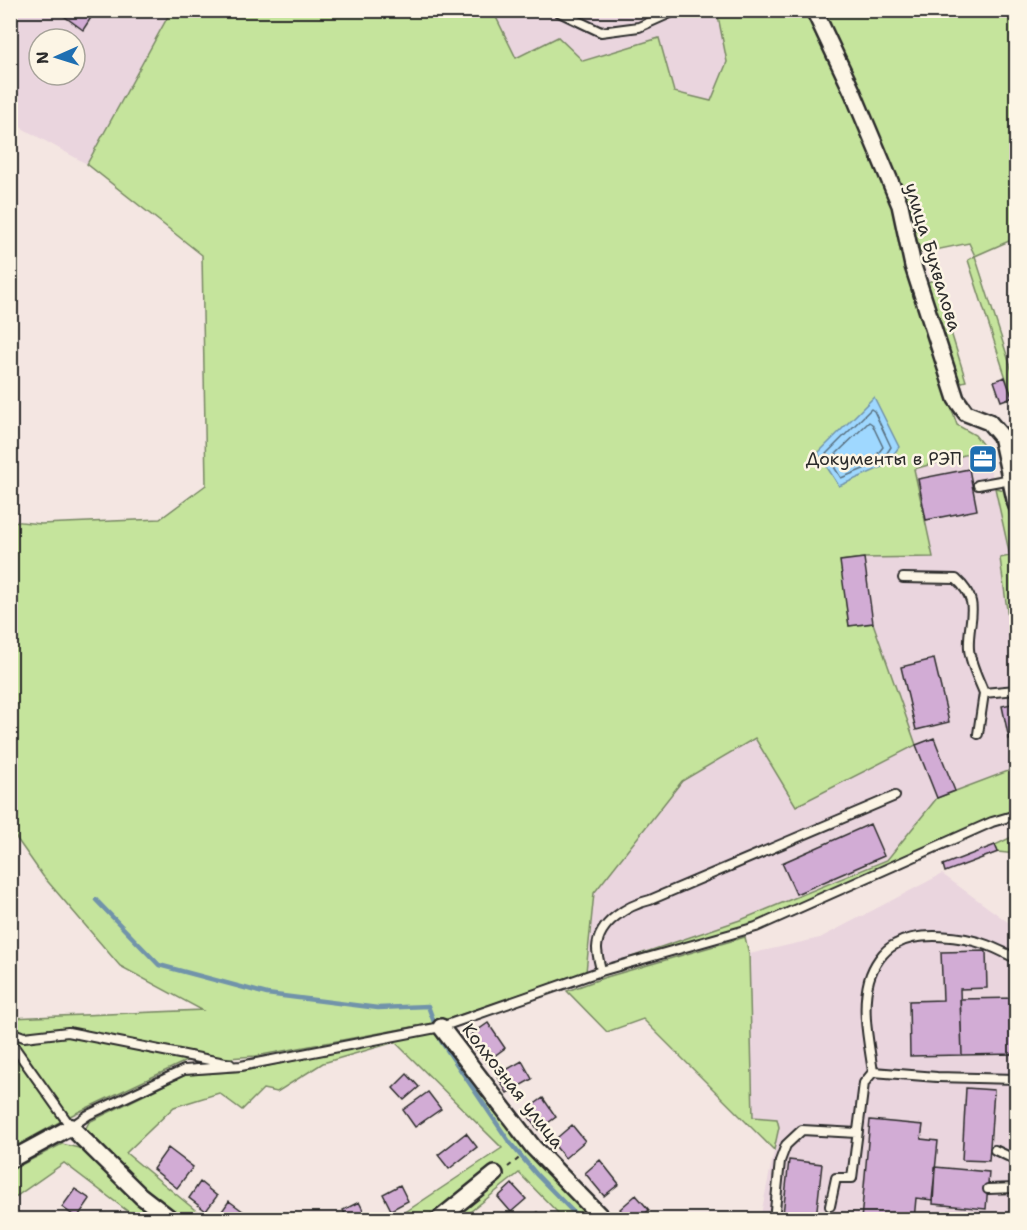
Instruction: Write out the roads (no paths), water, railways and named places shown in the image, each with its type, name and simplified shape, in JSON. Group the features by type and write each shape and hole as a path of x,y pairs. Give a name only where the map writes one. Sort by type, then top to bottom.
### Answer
{"street":[{"name":"улица Бухвалова","path":"814,10 900,205 913,266 956,399 966,413 989,422 1001,436 1017,504"},
{"name":"Колхозная улица","path":"441,1027 533,1147 604,1220"},
{"path":"10,1160 71,1127 141,1196 172,1220"},
{"path":"438,1220 495,1174"}],"lane":[{"path":"559,12 601,32 639,27 677,10"},
{"path":"978,485 1011,479"},
{"path":"903,578 956,579 969,590 972,610 969,650 984,693 978,734"},
{"path":"984,693 1017,690"},
{"path":"601,971 597,949 600,934 616,917 635,904 650,900 790,842 895,796"},
{"path":"10,1041 71,1127 88,1115 184,1070 241,1066 441,1027 601,971 756,927 992,822 1017,815"},
{"path":"830,1206 836,1178 852,1178 864,1083 873,1072 866,1002 869,980 876,961 895,944 919,937 946,937 985,944 1017,958"},
{"path":"10,1032 24,1037 68,1032 241,1066"},
{"path":"873,1072 938,1077 1017,1079"},
{"path":"774,1220 780,1161 786,1145 802,1130 857,1133"},
{"path":"996,1150 1017,1160"},
{"path":"988,1189 1017,1188"}],"water":[{"path":"874,397 899,447 885,466 839,486 818,453"}],"waterway":[{"path":"96,900 159,965 267,994 378,1008 428,1006 441,1041 510,1143 537,1175 581,1220"}],"place":[{"name":"Документы в РЭП","path":"983,459"}]}
